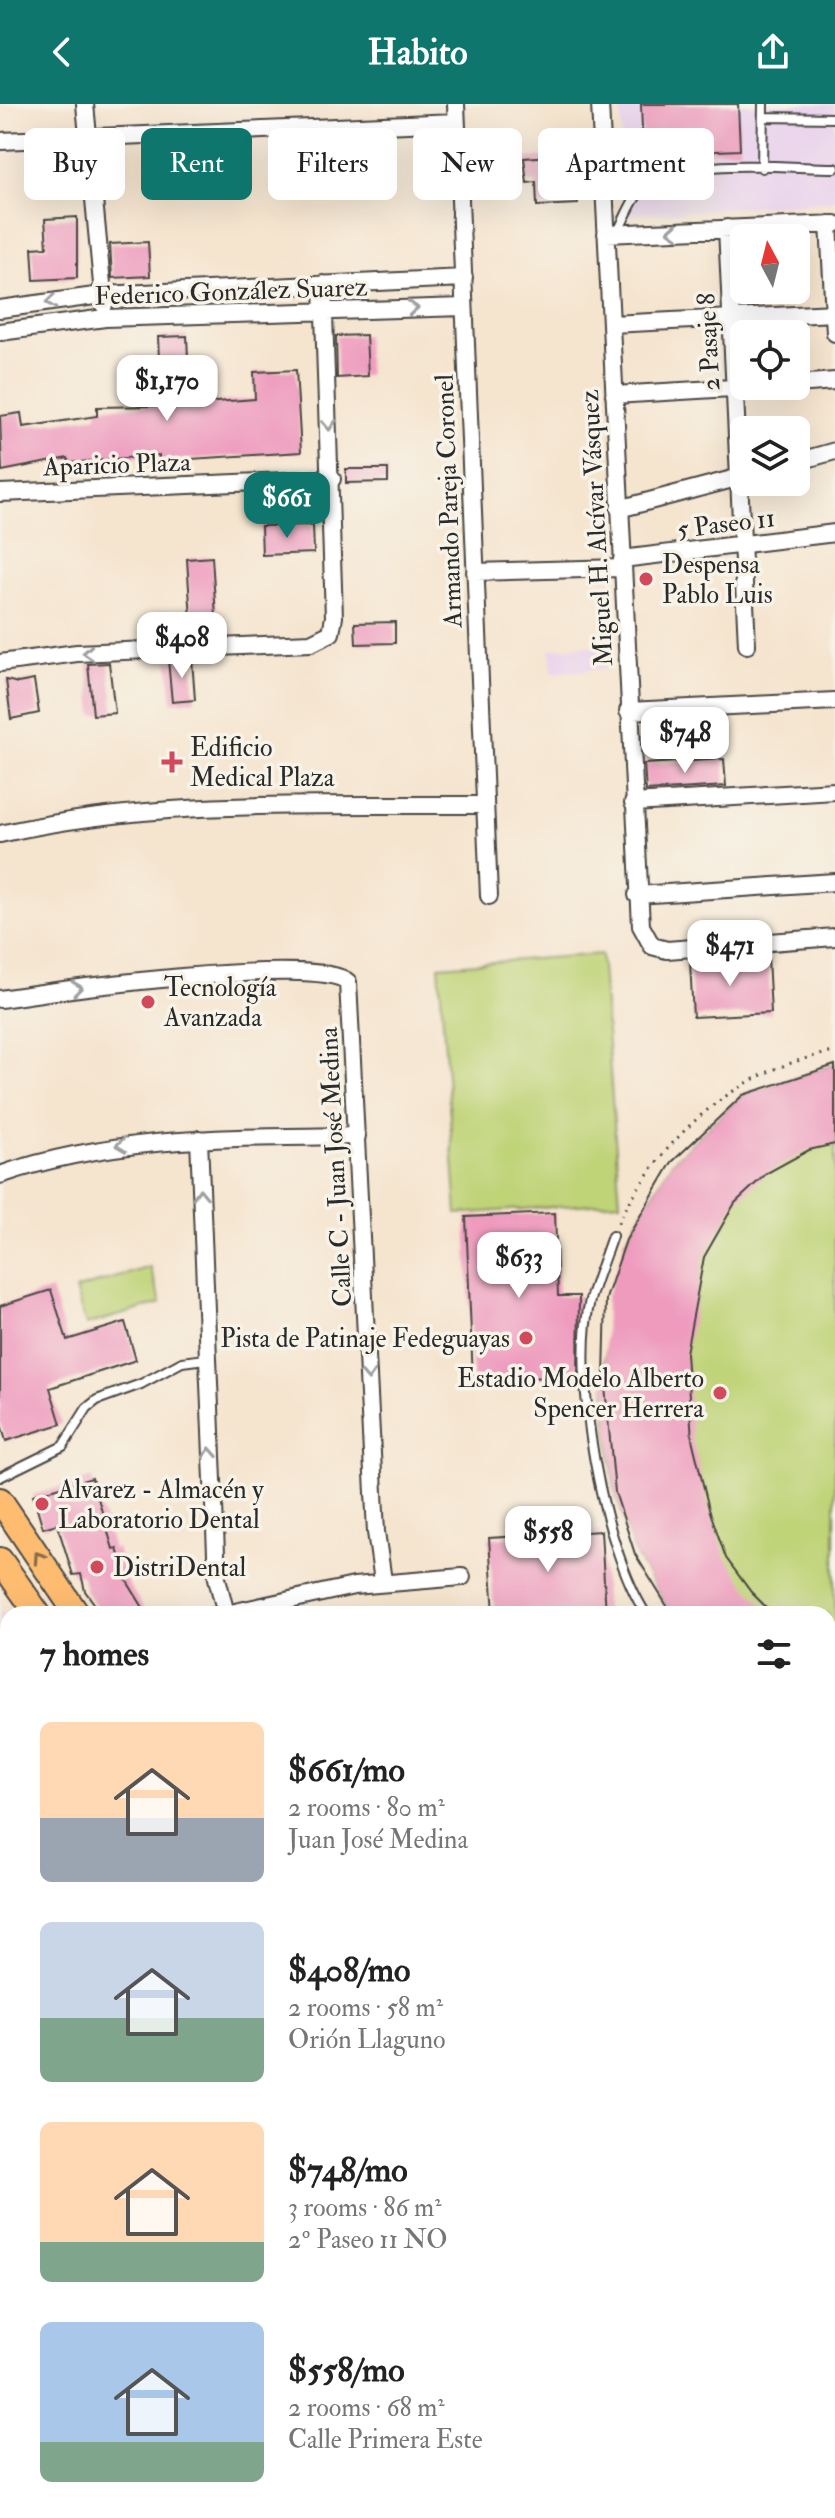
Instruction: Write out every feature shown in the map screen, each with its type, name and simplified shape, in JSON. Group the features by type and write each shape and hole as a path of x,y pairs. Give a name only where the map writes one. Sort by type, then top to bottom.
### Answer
{"main road":[{"path":"0,1500 72,1606"},
{"path":"0,1560 32,1606"}],"street":[{"path":"85,104 86,128"},
{"name":"Armando Pareja Coronel","path":"456,104 489,896"},
{"name":"Miguel H. Alcívar Vásquez","path":"600,104 612,234 611,324 637,895 641,926 652,946 667,950 835,937"},
{"path":"125,136 456,122"},
{"path":"0,141 24,140"},
{"path":"92,200 105,318"},
{"path":"612,234 832,224 835,333"},
{"name":"2 Pasaje 8","path":"727,228 731,319"},
{"name":"Federico González Suarez","path":"0,309 102,295 464,278"},
{"path":"0,663 77,653 311,643 331,633 334,617 332,479 323,284"},
{"name":"Federico González Suarez","path":"0,332 105,318 464,307"},
{"path":"611,324 834,313"},
{"path":"810,383 835,381"},
{"path":"614,395 730,388"},
{"path":"810,458 835,451"},
{"name":"Aparicio Plaza","path":"0,493 332,479"},
{"path":"619,509 730,480"},
{"name":"2 Pasaje 8","path":"741,496 747,645"},
{"name":"5 Paseo 11","path":"475,572 622,563 835,533"},
{"path":"628,711 835,701"},
{"path":"633,803 835,791"},
{"path":"0,834 75,821 159,812 484,805"},
{"path":"637,895 835,882"},
{"name":"Calle C - Juan José Medina","path":"0,999 120,982 239,974 334,973 348,982 351,989 376,1532 383,1581"},
{"path":"0,1175 87,1150 199,1139 357,1136"},
{"path":"199,1139 205,1359 217,1578 224,1606"},
{"path":"264,1606 383,1581 462,1577"}],"lane":[{"path":"762,168 763,104"},
{"path":"763,117 835,118"},
{"path":"612,234 644,187 668,175 718,168 835,168"},
{"path":"612,1236 590,1302 589,1402 595,1468 611,1534 641,1606"},
{"path":"0,1477 63,1446 97,1400 141,1384 182,1362 205,1359"}],"path":[{"path":"612,1236 650,1168 678,1135 719,1099 753,1077 799,1058 835,1052"}],"shaded area":[{"path":"620,104 835,104 835,201 626,215 625,200 714,200 714,128 621,128"},
{"path":"606,644 608,668 552,673 550,649"}],"green space":[{"path":"601,954 620,1202 457,1214 439,966"},
{"name":"Estadio Modelo Alberto Spencer Herrera","path":"835,1065 835,1606 667,1606 635,1554 615,1492 607,1426 604,1360 626,1240 672,1162 743,1095"},
{"path":"150,1267 161,1303 86,1325 75,1290"}],"building":[{"path":"641,104 738,104 740,150 714,151 714,128 642,128"},
{"path":"538,157 538,200 577,200 578,204 537,206 536,182 527,183 524,158"},
{"path":"77,217 77,278 34,280 32,248 47,247 45,219"},
{"path":"148,242 150,276 112,278 110,244"},
{"path":"366,335 368,376 337,378 336,336"},
{"path":"187,336 190,404 255,399 254,372 296,370 301,452 159,461 159,455 69,463 68,458 2,471 0,416 21,413 23,427 97,416 97,407 156,406 155,403 161,402 158,337"},
{"path":"346,469 388,469 388,482 346,483"},
{"path":"313,525 314,553 262,555 261,526"},
{"path":"212,557 216,617 191,619 187,559"},
{"path":"395,622 395,643 356,644 355,623"},
{"path":"192,659 195,700 172,702 168,660"},
{"path":"109,663 115,713 93,715 88,664"},
{"path":"6,680 18,683 34,680 39,713 11,719"},
{"path":"724,759 726,786 646,791 644,764"},
{"path":"768,958 771,1013 693,1017 690,962"},
{"path":"835,1065 835,1144 809,1150 767,1173 735,1203 704,1257 686,1353 692,1439 709,1509 726,1558 765,1606 667,1606 635,1554 615,1492 604,1376 606,1299 626,1240 672,1162 743,1095"},
{"path":"555,1213 558,1296 579,1296 578,1376 473,1380 466,1217"},
{"path":"51,1290 67,1340 125,1322 136,1360 50,1388 61,1424 6,1441 0,1421 0,1306"},
{"path":"92,1478 113,1549 117,1548 125,1578 142,1606 96,1606 85,1591 81,1574 73,1575 57,1524 43,1528 33,1495"},
{"path":"601,1531 606,1606 493,1606 489,1538"}],"place":[{"name":"Despensa Pablo Luis","path":"646,579"},
{"name":"Edificio Medical Plaza","path":"172,762"},
{"name":"Tecnología Avanzada","path":"148,1002"},
{"name":"Pista de Patinaje Fedeguayas","path":"526,1338"},
{"name":"Estadio Modelo Alberto Spencer Herrera","path":"720,1393"},
{"name":"Alvarez - Almacén y Laboratorio Dental","path":"42,1504"},
{"name":"DistriDental","path":"97,1567"}]}
